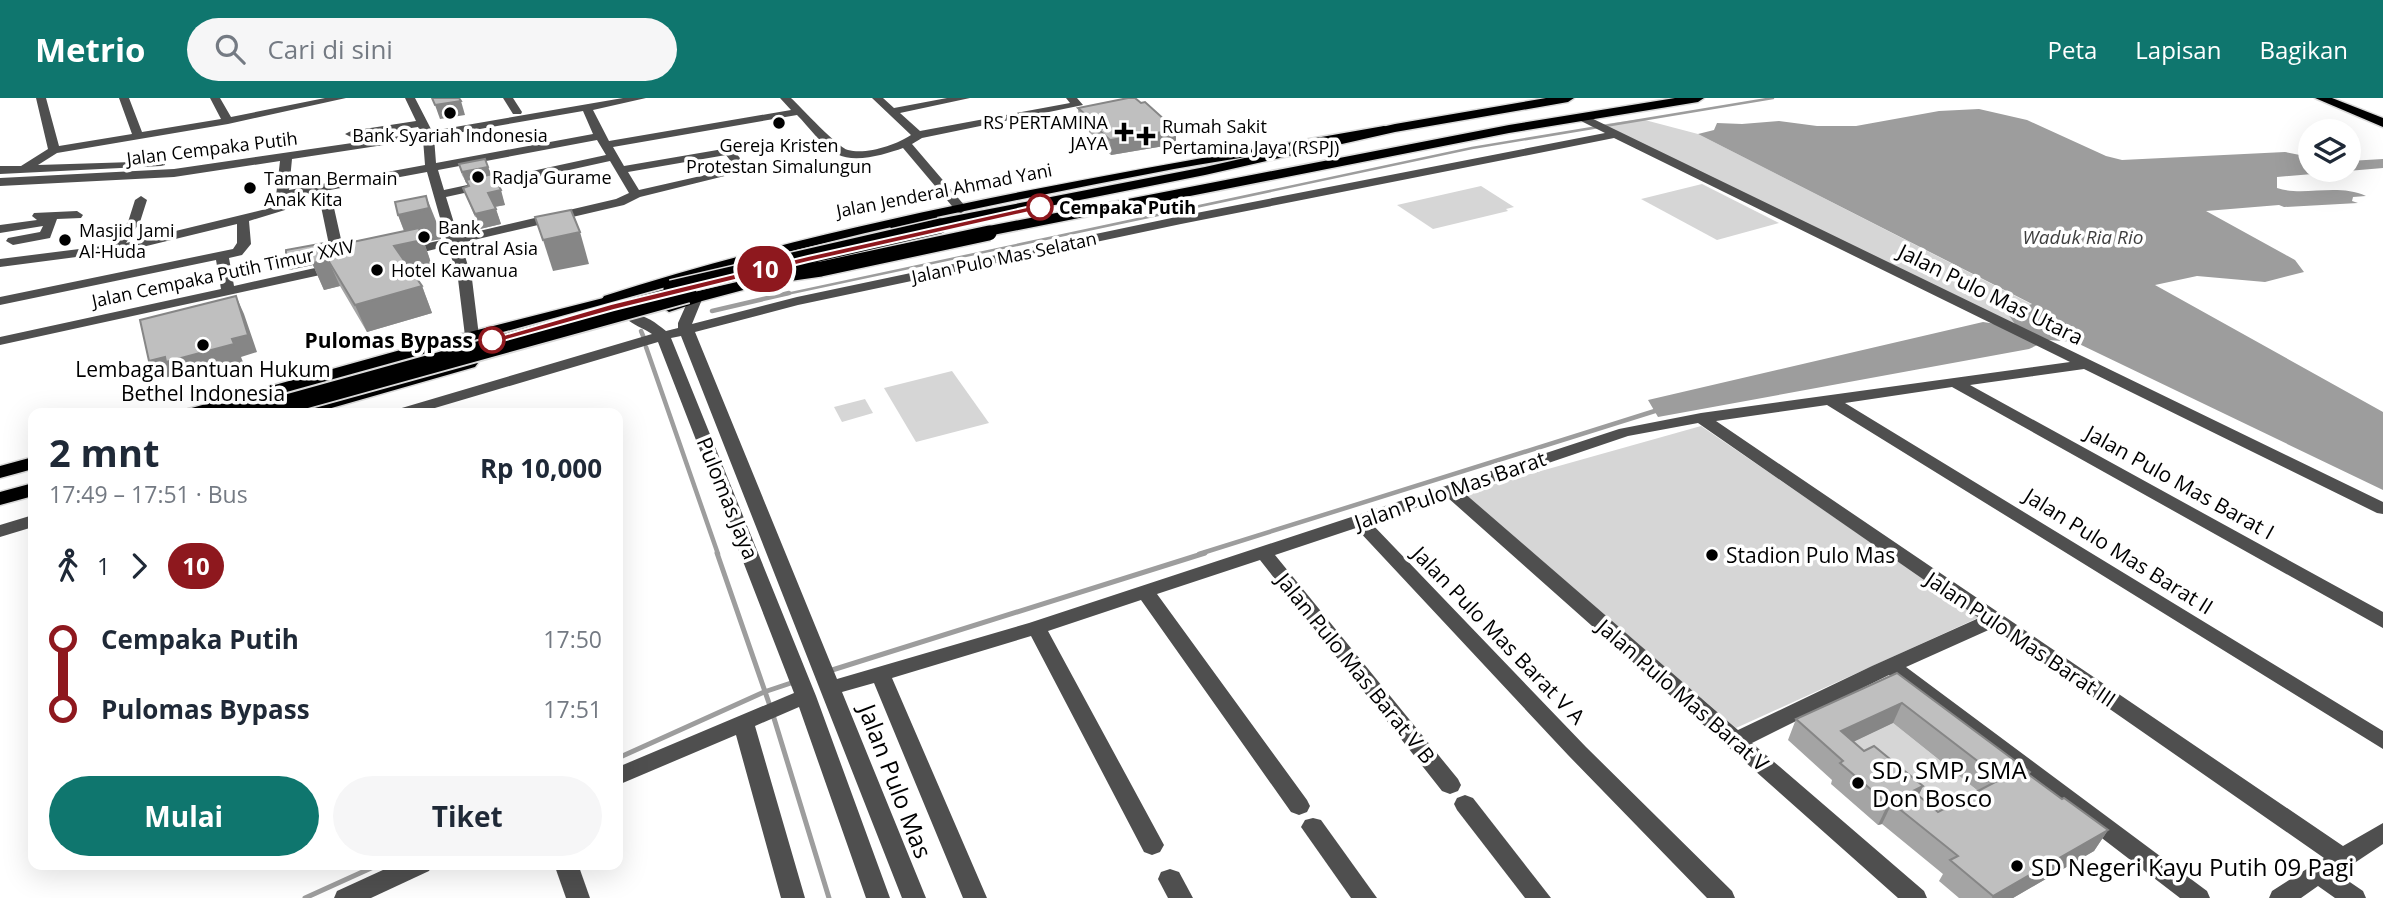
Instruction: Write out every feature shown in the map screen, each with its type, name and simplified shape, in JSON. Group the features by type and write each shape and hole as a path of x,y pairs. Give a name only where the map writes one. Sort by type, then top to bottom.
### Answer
{"highway":[{"name":"Jalan Jenderal Ahmad Yani","path":"242,408 311,381 472,336 802,253 1205,171 1388,128 1568,98"},
{"path":"243,408 652,293 826,250 1083,196 1607,98"},
{"path":"243,408 611,312 953,231 1640,98"},
{"path":"309,408 651,327 816,267 883,252 1522,127 1710,98"},
{"path":"2319,98 2383,123"},
{"path":"2349,98 2383,111"},
{"path":"757,278 821,269 1163,200 1383,160 1522,127"},
{"path":"652,293 684,280 850,236 979,208 1219,165 1388,128"},
{"path":"872,237 883,252"},
{"path":"802,253 816,267"},
{"path":"311,381 319,405"},
{"path":"0,466 28,458"},
{"path":"0,474 28,466"},
{"path":"0,486 28,478"},
{"path":"0,499 28,491"}],"main road":[{"name":"Jalan Jenderal Ahmad Yani","path":"591,306 653,284 744,258 961,209 1191,162 1388,128"}],"street":[{"path":"41,98 54,150"},
{"path":"124,98 138,136"},
{"path":"215,98 228,121"},
{"path":"22,170 54,150 228,121 310,101 341,98"},
{"path":"410,98 424,129 431,167 465,279 472,336"},
{"path":"508,98 517,112"},
{"path":"424,129 599,98"},
{"path":"0,170 168,163 587,108 641,98"},
{"path":"787,99 801,98"},
{"path":"877,98 918,135"},
{"path":"892,111 965,98"},
{"path":"787,99 844,154 857,155 906,144 918,135 1077,105 1071,98"},
{"path":"587,108 603,141 636,194"},
{"path":"281,195 431,167 722,126 798,112"},
{"path":"713,113 722,126"},
{"name":"Jalan Pulo Mas Utara","path":"1584,118 2383,509"},
{"name":"Jalan Cempaka Putih","path":"0,182 173,173 286,157 424,129"},
{"name":"Jalan Pulo Mas Selatan","path":"416,408 689,315 797,301 1038,249 1614,133"},
{"path":"906,144 961,209"},
{"path":"395,255 620,202 636,194 740,173 743,170 729,151 622,170"},
{"path":"53,218 45,235 7,242 0,262 131,246 243,221 279,209 286,157"},
{"path":"439,195 613,157"},
{"path":"0,192 14,182"},
{"name":"Jalan Cempaka Putih Timur XXIV","path":"0,341 347,265 323,187"},
{"path":"115,248 134,222 141,200"},
{"path":"0,229 77,215"},
{"path":"0,218 53,218"},
{"path":"0,301 242,249 243,221"},
{"path":"131,246 132,273"},
{"path":"222,255 228,292"},
{"name":"Pulomas Jaya","path":"689,315 818,657 835,685"},
{"name":"Pulomas Jaya","path":"651,327 794,666 803,696"},
{"name":"Jalan Pulo Mas Barat","path":"835,685 1036,628 1625,432 1701,418 1955,383 2077,360"},
{"name":"Jalan Pulo Mas Barat I","path":"1955,383 2383,621"},
{"name":"Jalan Pulo Mas Barat II","path":"1831,401 2383,741"},
{"name":"Jalan Pulo Mas Barat III","path":"1701,418 1993,621 2343,858"},
{"name":"Jalan Pulo Mas Barat V","path":"1451,491 1914,898"},
{"name":"Jalan Pulo Mas Barat V A","path":"1360,522 1579,752 1723,898"},
{"path":"0,531 28,523"},
{"name":"Jalan Pulo Mas Barat V B","path":"1263,552 1450,785"},
{"path":"1145,591 1299,806"},
{"path":"1736,741 1891,666 1993,621"},
{"path":"1036,628 1152,845"},
{"path":"1891,666 2199,898"},
{"path":"872,675 975,898"},
{"name":"Jalan Pulo Mas","path":"835,685 914,898"},
{"path":"623,774 803,696 878,898"},
{"path":"750,718 793,898"},
{"path":"1465,804 1539,898"},
{"path":"1313,827 1365,898"},
{"path":"2281,898 2383,832"},
{"path":"346,898 389,889 413,870"},
{"path":"568,870 578,898"},
{"path":"2319,874 2354,898"}],"shaded area":[{"path":"1641,119 1698,134 2033,305 2009,315 2018,327 1599,125"},
{"path":"1702,184 1779,223 1717,240 1641,199"},
{"path":"1481,186 1514,207 1506,209 1508,211 1433,229 1397,205"},
{"path":"952,371 989,423 916,442 884,388"},
{"path":"865,399 873,413 842,422 834,407"},
{"name":"Stadion Pulo Mas","path":"1701,426 1980,617 1736,728 1463,493"},
{"path":"1893,723 1989,800 1927,833 1832,752"}],"water":[{"name":"Waduk Ria Rio","path":"1979,109 2027,120 2106,156 2122,160 2285,152 2298,155 2298,175 2277,177 2277,188 2344,191 2366,196 2353,197 2352,201 2358,203 2284,207 2279,205 2206,211 2295,260 2304,272 2265,282 2197,276 2155,285 2383,412 2383,490 2075,342 2048,340 2029,349 1658,417 1648,400 1983,322 2017,327 2008,314 2032,304 1698,134 1714,130 1717,123 1779,121 1817,126 1856,126 1939,111"},
{"name":"Waduk Ria Rio","path":"2383,159 2383,168 2361,170 2361,160"}],"building":[{"path":"432,98 459,98 461,101 435,105"},
{"path":"1128,98 1145,102 1176,130 1110,140 1099,130 1102,129 1078,108"},
{"path":"485,159 488,167 462,172 459,164"},
{"path":"493,174 501,190 488,193 496,209 475,214 463,188 469,186 466,180"},
{"path":"426,196 429,208 398,215 395,202"},
{"path":"571,210 580,232 543,240 535,217"},
{"path":"419,228 422,240 394,246 422,286 355,305 328,260 312,263 310,251"},
{"path":"325,243 326,248 310,251 311,259 286,264 286,250"},
{"path":"236,296 248,335 232,339 234,344 166,362 165,357 149,361 140,320"},
{"path":"1897,673 2030,772 2028,774 2108,830 1993,896 1950,860 1958,856 1892,803 1888,804 1840,763 1843,761 1796,719","holes":["1902,703 2001,779 1938,812 1913,791 1923,786 1874,746 1864,751 1841,731"]}],"waterway":[{"path":"782,295 1472,148 1773,98"},
{"path":"712,311 789,293"},
{"path":"641,331 644,338"},
{"path":"646,347 718,554"},
{"path":"1199,554 1658,410"},
{"path":"717,553 765,692"},
{"path":"829,671 1205,553"},
{"path":"765,692 794,682"},
{"path":"623,756 765,692"},
{"path":"765,692 770,706"},
{"path":"773,715 829,898"},
{"path":"305,898 367,870"}],"bus line":[{"name":"10","path":"492,340 611,307 808,259 1040,207"}],"place":[{"name":"Bank Syariah Indonesia","path":"450,113"},
{"name":"Gereja Kristen Protestan Simalungun","path":"779,123"},
{"name":"RS PERTAMINA JAYA","path":"1124,132"},
{"name":"Rumah Sakit Pertamina Jaya (RSPJ)","path":"1146,136"},
{"name":"Radja Gurame","path":"478,177"},
{"name":"Taman Bermain Anak Kita","path":"250,188"},
{"name":"Cempaka Putih","path":"1040,207"},
{"name":"Bank Central Asia","path":"424,237"},
{"name":"Masjid Jami Al-Huda","path":"65,240"},
{"name":"Hotel Kawanua","path":"377,270"},
{"name":"Pulomas Bypass","path":"492,340"},
{"name":"Lembaga Bantuan Hukum Bethel Indonesia","path":"203,345"},
{"name":"Stadion Pulo Mas","path":"1712,555"},
{"name":"SD, SMP, SMA Don Bosco","path":"1858,783"},
{"name":"SD Negeri Kayu Putih 09 Pagi","path":"2017,866"}]}
